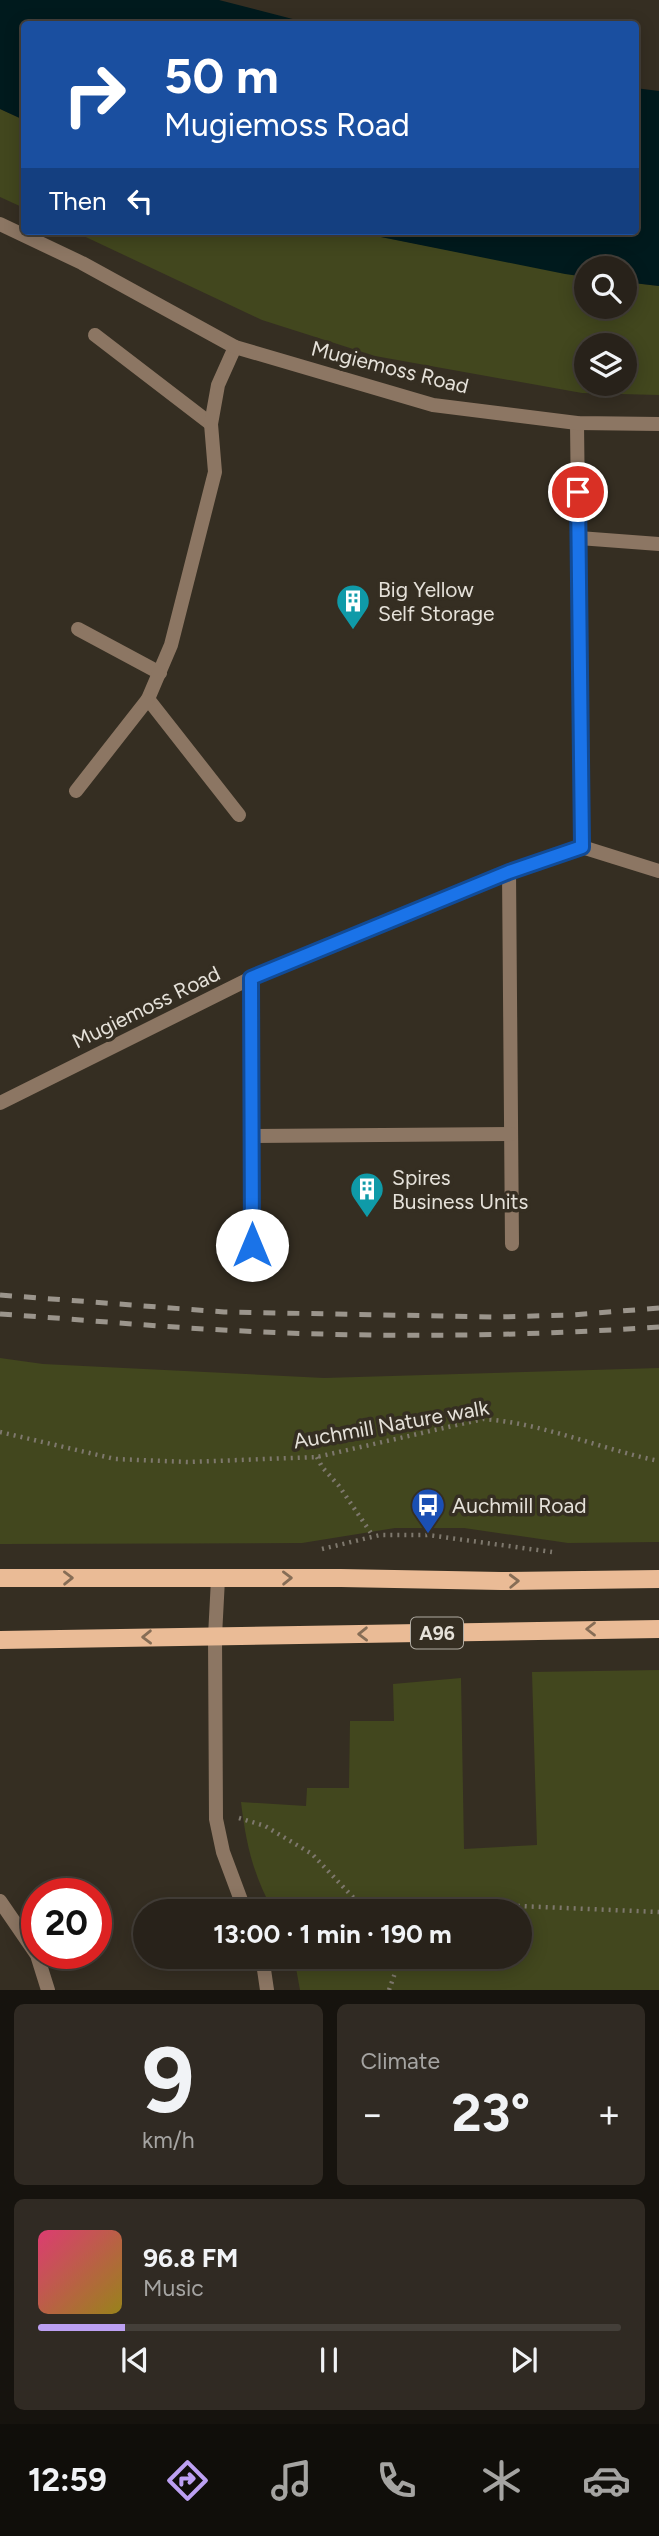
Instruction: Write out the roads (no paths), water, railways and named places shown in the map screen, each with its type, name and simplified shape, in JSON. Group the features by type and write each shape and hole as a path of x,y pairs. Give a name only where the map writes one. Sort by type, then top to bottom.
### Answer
{"main road":[{"path":"0,1578 501,1581 659,1579"},
{"name":"A96","path":"0,1640 659,1629"}],"street":[{"name":"Mugiemoss Road","path":"0,224 21,234"},
{"name":"Mugiemoss Road","path":"23,235 82,263 235,347 433,404 578,424 659,424"},
{"path":"95,335 211,424"},
{"path":"76,790 148,699 171,645 215,472 211,424 218,385 235,347"},
{"path":"578,424 582,847 659,871"},
{"path":"579,538 659,544"},
{"path":"78,629 160,673"},
{"path":"148,699 239,815"},
{"name":"Mugiemoss Road","path":"0,1103 251,978 509,872 582,847"},
{"path":"509,872 512,1244"},
{"path":"251,978 252,1245"},
{"path":"251,1136 511,1135"},
{"path":"218,1579 215,1636 216,1811 223,1852 241,1899"},
{"path":"0,1901 37,1955 48,1990"},
{"path":"264,1969 267,1990"}],"water":[{"path":"0,0 219,0 300,21 21,21 21,119 0,109"},
{"path":"639,88 659,91 659,286 637,283 637,256 574,256 574,275 371,235 639,235"}],"railway":[{"path":"0,1295 224,1312 498,1317 659,1308"},
{"path":"0,1314 277,1333 496,1334 659,1327"}],"place":[{"name":"Big Yellow Self Storage","path":"353,631"},
{"name":"Spires Business Units","path":"367,1219"},
{"name":"Auchmill Road","path":"428,1535"}]}
